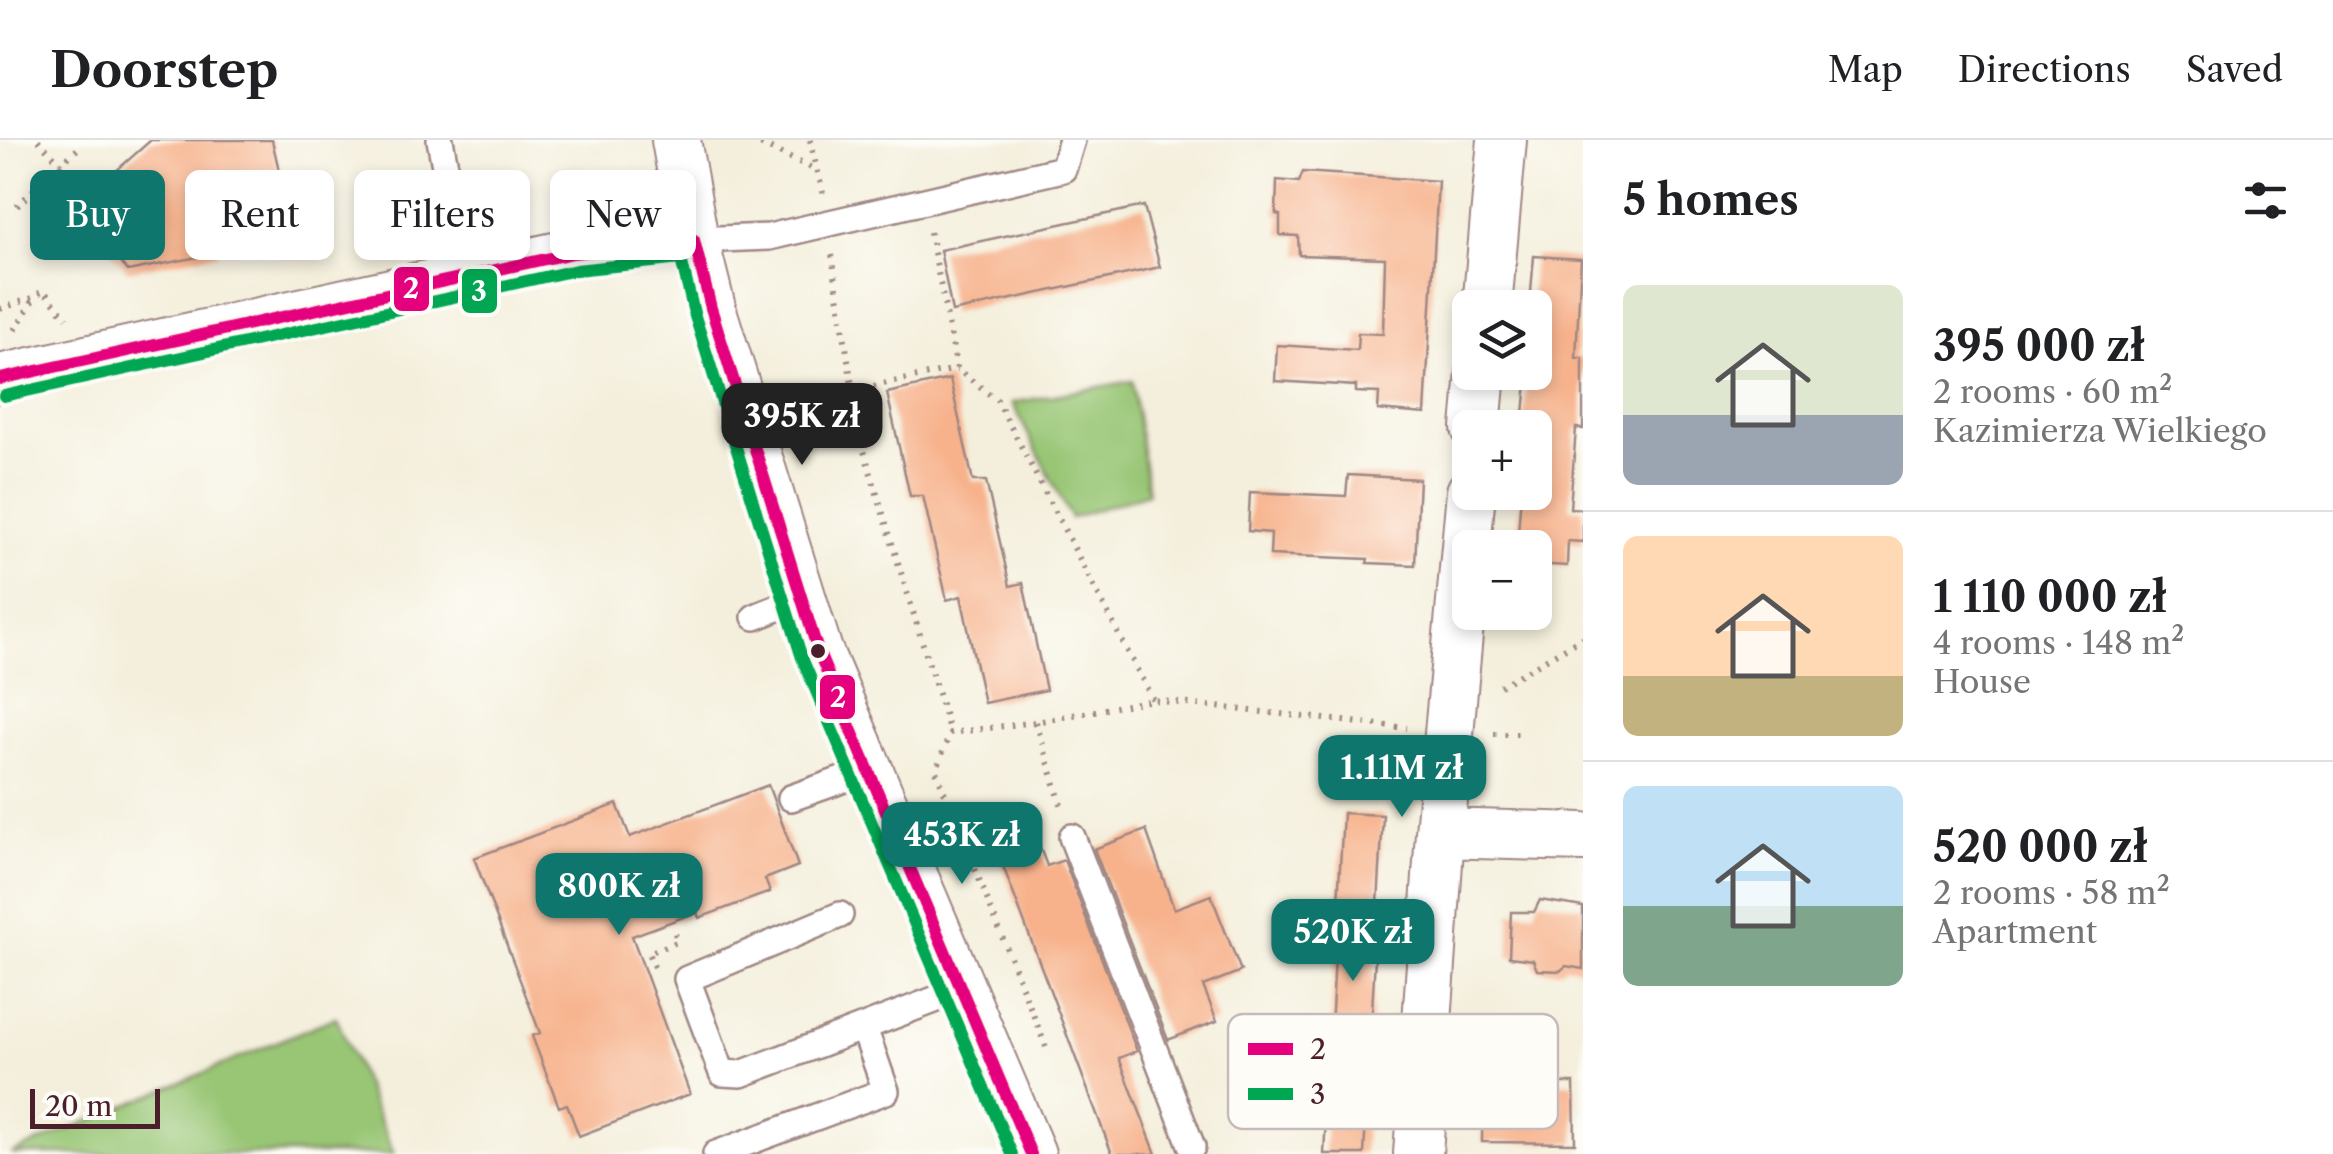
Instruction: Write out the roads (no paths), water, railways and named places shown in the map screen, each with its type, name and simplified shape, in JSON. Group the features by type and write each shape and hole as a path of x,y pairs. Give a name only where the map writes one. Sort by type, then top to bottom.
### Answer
{"street":[{"path":"676,140 681,170"},
{"path":"1489,290 1502,140"},
{"path":"696,248 818,652 1031,1154"},
{"path":"0,380 550,258"},
{"path":"1428,1014 1468,510"},
{"path":"1440,833 1583,837"},
{"path":"1418,1154 1420,1129"}],"lane":[{"path":"440,140 466,277"},
{"path":"696,240 829,231 925,202 1063,169 1072,140"},
{"path":"755,617 802,598"},
{"path":"791,798 870,770"},
{"path":"1072,837 1192,1148"},
{"path":"840,915 687,979 722,1073 741,1074 963,989"},
{"path":"716,1154 886,1091 864,1028"}]}
